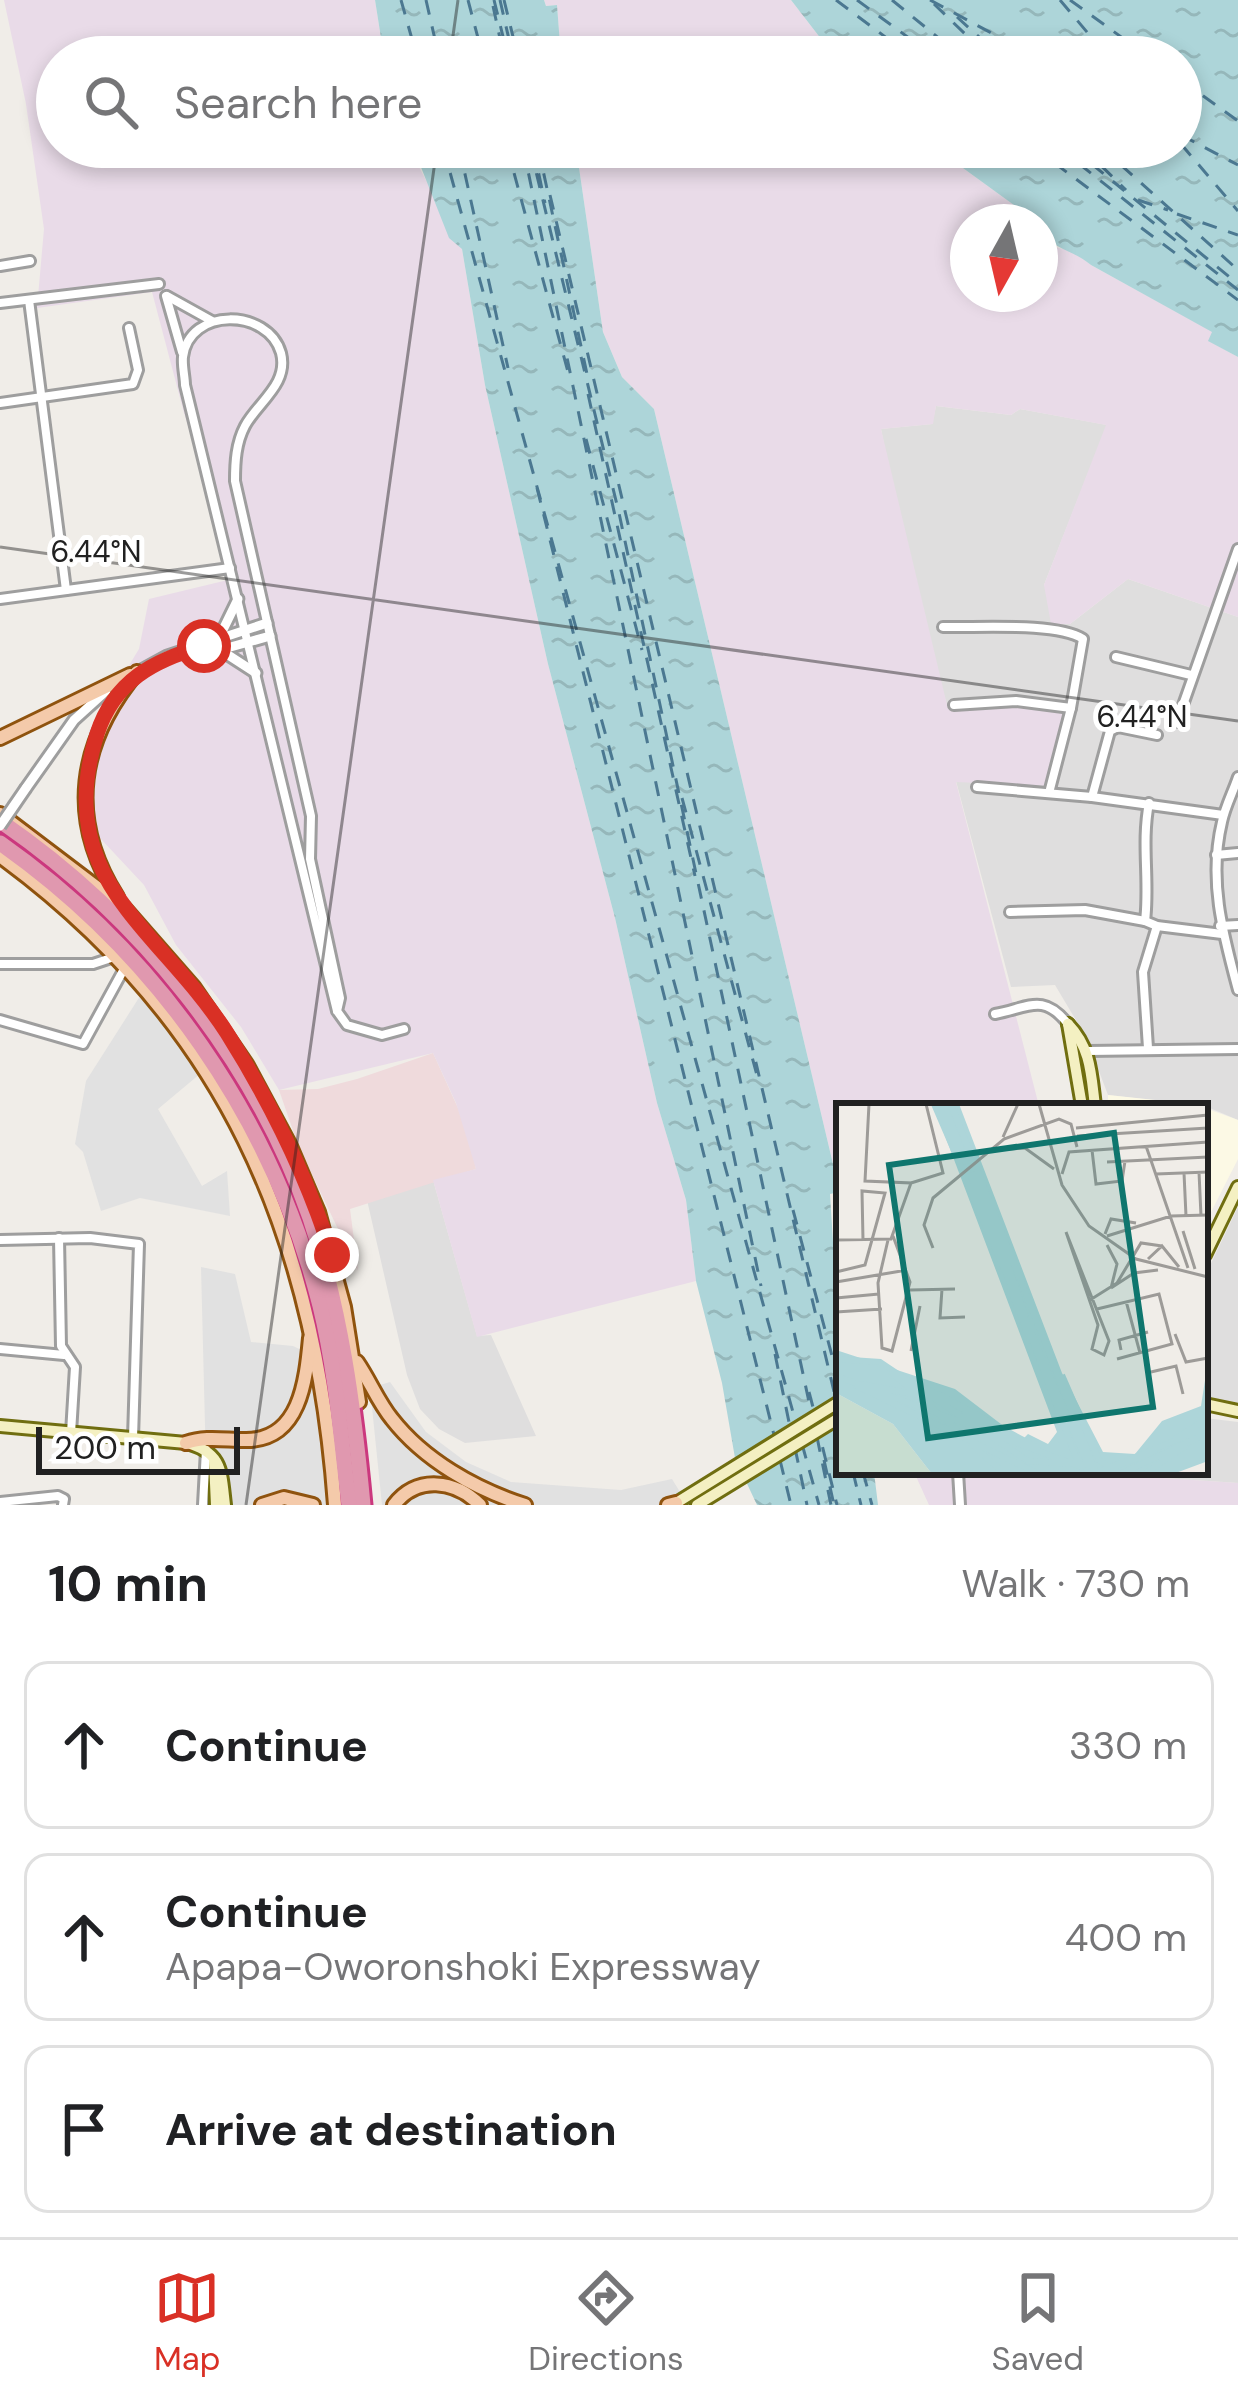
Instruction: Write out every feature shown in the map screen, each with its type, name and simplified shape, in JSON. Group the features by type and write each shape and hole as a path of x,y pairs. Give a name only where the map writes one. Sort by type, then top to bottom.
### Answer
{"highway":[{"path":"0,820 134,927 154,949 250,1091 314,1213 327,1253 366,1505"},
{"path":"0,843 121,945 172,1005 246,1127"},
{"path":"225,1092 292,1216 321,1310 349,1505"}],"main road":[{"path":"0,738 137,672"},
{"path":"134,927 94,851 85,797 101,723 137,672"},
{"path":"0,820 124,908"},
{"path":"0,856 61,904 121,961 225,1092"},
{"path":"1068,1024 1088,1051 1096,1103"},
{"path":"1068,1024 1081,1103"},
{"path":"246,1127 312,1324 335,1505"},
{"path":"1208,1247 1238,1187"},
{"path":"327,1253 354,1357 366,1505"},
{"path":"186,1443 260,1440 285,1428 298,1400 312,1324"},
{"path":"354,1357 391,1418 422,1450 472,1482 525,1505"},
{"path":"676,1503 836,1404"},
{"path":"1208,1405 1238,1411"},
{"path":"697,1505 836,1420"},
{"path":"0,1426 186,1443 210,1453 221,1505"},
{"path":"394,1505 409,1491 435,1483 465,1492 480,1505"},
{"path":"262,1505 284,1498 313,1505"}],"street":[{"path":"0,266 30,261"},
{"path":"0,303 159,284"},
{"path":"214,322 166,296 337,1012 346,1025 382,1035 404,1029"},
{"path":"28,299 66,590"},
{"path":"183,356 192,336 214,322 243,320 260,326 279,347 282,359 277,385 239,439 235,465 311,816 310,860 340,998 337,1012"},
{"path":"0,403 133,384 138,370 129,328"},
{"path":"1177,722 1238,549"},
{"path":"0,599 230,568"},
{"path":"217,644 238,599"},
{"path":"247,636 267,623"},
{"path":"943,627 1078,634 1083,639 1049,793"},
{"path":"0,820 74,720 98,696 167,656 247,636 270,636"},
{"path":"217,644 256,673"},
{"path":"1116,657 1191,675"},
{"path":"954,705 1016,701 1071,708"},
{"path":"1092,796 1110,730 1118,727 1157,735"},
{"path":"1238,777 1216,855 1221,930 1238,990"},
{"path":"977,787 1229,811"},
{"path":"1144,921 1149,888 1143,834 1149,803"},
{"path":"1216,855 1238,853"},
{"path":"1010,912 1085,910 1157,926 1221,930 1238,925"},
{"path":"1148,1048 1144,972 1157,926"},
{"path":"0,964 121,961"},
{"path":"0,1021 82,1044 121,961"},
{"path":"994,1014 1042,1004 1057,1009 1068,1024"},
{"path":"1088,1051 1238,1049"},
{"path":"59,1238 64,1355 75,1367 71,1433"},
{"path":"0,1240 59,1238 139,1244 133,1438"},
{"path":"0,1349 64,1355"},
{"path":"203,1505 210,1453"},
{"path":"958,1475 960,1505"},
{"path":"0,1502 58,1496 64,1499 63,1505"}],"shaded area":[{"path":"4,0 375,0 381,36 36,36 36,168 420,168 462,249 485,385 548,664 615,918 657,1103 686,1200 696,1281 477,1337 433,1180 476,1169 456,1103 433,1053 279,1090 241,1027 176,945 144,885 86,823 84,762 89,731 139,649 149,599 236,578 152,292 37,308 44,229 26,104"},
{"path":"544,0 791,0 819,36 559,36 557,5 546,6"},
{"path":"579,168 963,168 1012,204 950,204 950,312 1058,312 1058,248 1074,251 1213,332 1209,341 1238,357 1238,617 1128,579 1070,624 1051,624 1044,585 1106,425 1020,409 1011,415 936,406 933,424 881,429 948,709 1012,699 1065,711 1046,786 956,782 1038,1103 836,1103 836,1177 654,409 622,377 603,332"},
{"path":"936,406 1011,415 1020,409 1107,425 1044,585 1070,624 1128,579 1238,617 1238,1120 1208,1107 1208,1103 1108,1095 1086,1037 1055,985 1011,987 956,781 1012,699 948,709 909,571 881,429 932,424"},
{"path":"142,993 201,1073 158,1109 202,1186 227,1171 230,1216 140,1198 101,1211 83,1152 75,1144 86,1081"},
{"path":"433,1053 467,1128 476,1169 350,1209 358,1271 298,1145 279,1090 318,1089"},
{"path":"1108,1095 1184,1103 1108,1103"},
{"path":"1208,1109 1238,1120 1238,1159 1208,1218"},
{"path":"433,1180 477,1336 491,1335 536,1436 465,1443 439,1429 420,1409 407,1375 367,1200"},
{"path":"1238,1207 1238,1405 1208,1399 1208,1270"},
{"path":"201,1267 235,1274 251,1342 293,1346 312,1355 333,1505 207,1505"},
{"path":"390,1382 426,1432 466,1462 511,1482 621,1490 672,1479 688,1505 382,1505 370,1388"},
{"path":"1208,1418 1238,1422 1238,1483 1142,1475 1208,1475"},
{"path":"915,1475 1142,1475 1238,1483 1238,1505 929,1505"}],"water":[{"path":"375,0 544,0 546,6 557,5 559,36 381,36"},
{"path":"791,0 1238,0 1238,357 1208,341 1212,332 1058,246 1058,204 1012,204 963,168 1202,168 1202,36 819,36"},
{"path":"421,168 579,168 603,332 622,377 654,409 836,1177 836,1193 830,1194 836,1242 836,1475 874,1475 878,1505 757,1505 735,1458 696,1281 686,1200 657,1103 615,918 548,664 485,385 462,249 449,238"}],"ferry route":[{"path":"401,0 411,36"},
{"path":"426,0 434,36"},
{"path":"468,0 477,36"},
{"path":"494,0 503,36"},
{"path":"500,0 508,36"},
{"path":"504,0 513,36"},
{"path":"836,0 884,36"},
{"path":"857,0 906,36"},
{"path":"892,0 936,36"},
{"path":"930,0 997,36"},
{"path":"1060,0 1090,36"},
{"path":"1070,0 1120,36"},
{"path":"934,4 967,36"},
{"path":"493,6 499,36"},
{"path":"957,17 978,36"},
{"path":"1202,95 1238,121"},
{"path":"1202,146 1238,165"},
{"path":"449,168 796,1423"},
{"path":"464,168 508,368"},
{"path":"513,168 568,372"},
{"path":"527,168 761,1286"},
{"path":"535,168 619,513 812,1416"},
{"path":"538,168 545,203"},
{"path":"543,168 587,374"},
{"path":"1061,168 1238,300"},
{"path":"1084,168 1238,290"},
{"path":"1097,168 1238,284"},
{"path":"1103,168 1126,190"},
{"path":"1124,168 1238,270"},
{"path":"1201,168 1238,211"},
{"path":"550,195 836,1400"},
{"path":"1138,200 1168,210"},
{"path":"1177,214 1238,235"},
{"path":"588,394 695,876"},
{"path":"586,439 642,650"},
{"path":"537,488 775,1439"},
{"path":"682,798 758,1079"},
{"path":"793,1210 836,1371"},
{"path":"775,1354 790,1427"},
{"path":"809,1392 814,1411"},
{"path":"816,1421 837,1505"},
{"path":"817,1437 831,1505"},
{"path":"802,1444 819,1505"},
{"path":"795,1448 807,1505"},
{"path":"780,1460 791,1505"},
{"path":"824,1460 834,1505"},
{"path":"854,1475 861,1505"},
{"path":"864,1475 872,1505"}],"route":[{"path":"204,646 167,656 137,672 111,704 87,774 85,816 105,878 124,908 194,988 272,1110 332,1255"}]}
